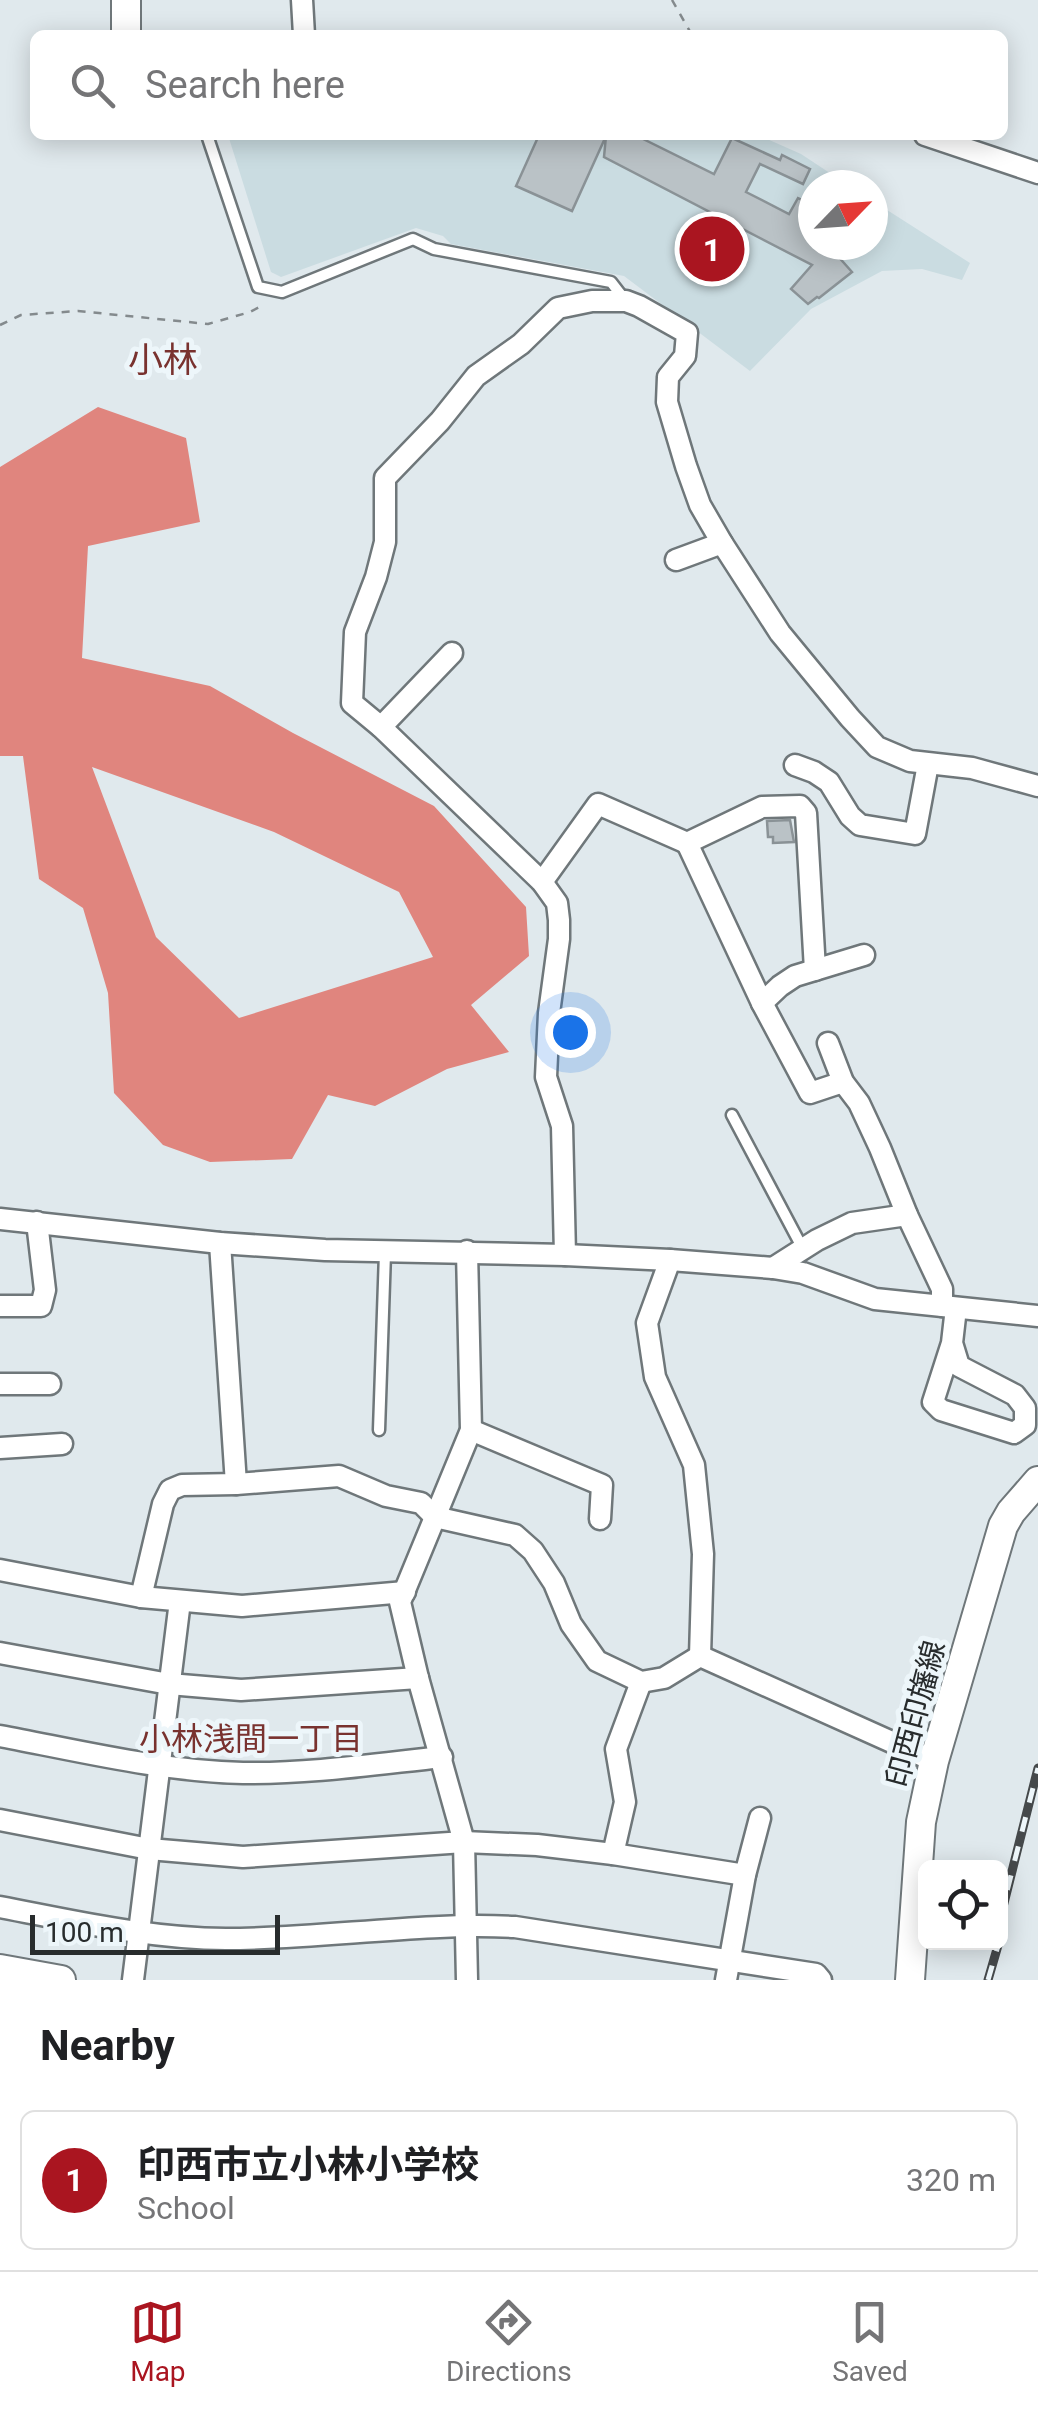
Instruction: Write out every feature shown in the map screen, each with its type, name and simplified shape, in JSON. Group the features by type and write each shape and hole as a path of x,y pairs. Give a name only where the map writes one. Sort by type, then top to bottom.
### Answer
{"main road":[{"path":"126,0 126,30"},
{"name":"印西印旛線","path":"910,1980 920,1832 934,1761 1003,1526 1010,1512 1038,1481"},
{"path":"0,1969 61,1980"}],"street":[{"path":"302,0 304,30"},
{"path":"940,140 1038,173"},
{"path":"565,1255 562,1126 546,1077 559,938 557,903 542,882 352,703 355,632 385,542 385,478 440,422 476,376 521,344 558,308 592,301 626,301 686,333 685,356 668,377 667,402 700,505 780,632 877,747 910,760 972,768 1038,786"},
{"path":"676,560 722,543"},
{"path":"381,728 452,653"},
{"path":"795,765 829,782 860,825 914,834 928,764"},
{"path":"542,882 598,804 686,843 762,1003 810,1093 843,1082"},
{"path":"686,843 762,807 800,806 806,813 814,970"},
{"path":"762,1003 795,976 864,956"},
{"path":"828,1043 843,1082 859,1103 880,1148 942,1289 959,1366 1015,1394 1025,1408 1024,1425 1014,1433 941,1410 933,1402 952,1343"},
{"path":"773,1268 852,1224 907,1215"},
{"path":"0,1218 220,1244 386,1253 565,1255 773,1268 802,1273 875,1299 1038,1316"},
{"path":"0,1306 42,1306 45,1290 37,1222"},
{"path":"220,1244 236,1484"},
{"path":"467,1252 471,1430 400,1602 464,1842 467,1980"},
{"path":"670,1260 647,1323 655,1377 694,1465 703,1554 700,1656"},
{"path":"0,1384 50,1384"},
{"path":"471,1430 602,1485 600,1519"},
{"path":"0,1448 62,1444"},
{"path":"141,1597 163,1504 170,1490 339,1476 386,1496 421,1503 435,1518 515,1536 544,1567 571,1624 596,1661 641,1682 664,1678 700,1656"},
{"path":"0,1570 141,1597 242,1606 405,1592"},
{"path":"133,1980 180,1601"},
{"path":"0,1653 168,1684 241,1690 418,1678"},
{"path":"700,1656 934,1761"},
{"path":"613,1854 625,1802 616,1749 641,1682"},
{"path":"0,1736 160,1766 241,1773 310,1771 442,1757"},
{"path":"728,1969 760,1818"},
{"path":"0,1820 149,1850 243,1857 464,1842 537,1845 745,1875"},
{"path":"0,1907 139,1932 223,1939 467,1924 516,1926 728,1969 816,1974 822,1980"}],"lane":[{"path":"209,140 258,287 282,292 413,239 434,248 611,282 626,301"},
{"path":"732,1114 803,1250"},
{"path":"379,1430 386,1253"}],"path":[{"path":"672,0 689,30"},
{"path":"0,325 22,315 78,311 208,324 250,312 267,302 272,290"}],"shaded area":[{"path":"230,140 769,140 825,170 798,170 798,260 888,260 888,211 970,263 962,280 922,269 882,271 811,309 750,371 624,276 451,244 443,236 416,228 281,277 271,272"},
{"path":"98,407 186,438 200,522 88,546 82,658 210,686 434,806 526,907 529,956 471,1005 509,1052 447,1069 375,1106 328,1095 292,1159 210,1162 163,1145 114,1093 108,993 83,908 39,879 23,756 0,756 0,467","holes":["92,767 274,832 399,892 433,957 239,1018 156,937"]}],"building":[{"path":"537,140 604,140 572,211 516,186"},
{"path":"606,140 645,140 714,174 731,140 780,160 782,155 810,169 798,170 798,182 760,164 746,192 789,214 798,198 798,258 604,157"},
{"path":"802,260 841,260 852,272 808,304 791,289 812,265"},
{"path":"790,820 794,842 773,843 773,837 768,837 767,821"}],"railway":[{"path":"1008,1887 1038,1768"},
{"path":"988,1980 997,1950"}],"place":[{"name":"印西市立小林小学校","path":"712,249"}],"district":[{"name":"小林","path":"163,360"},
{"name":"小林浅間一丁目","path":"251,1739"}]}
